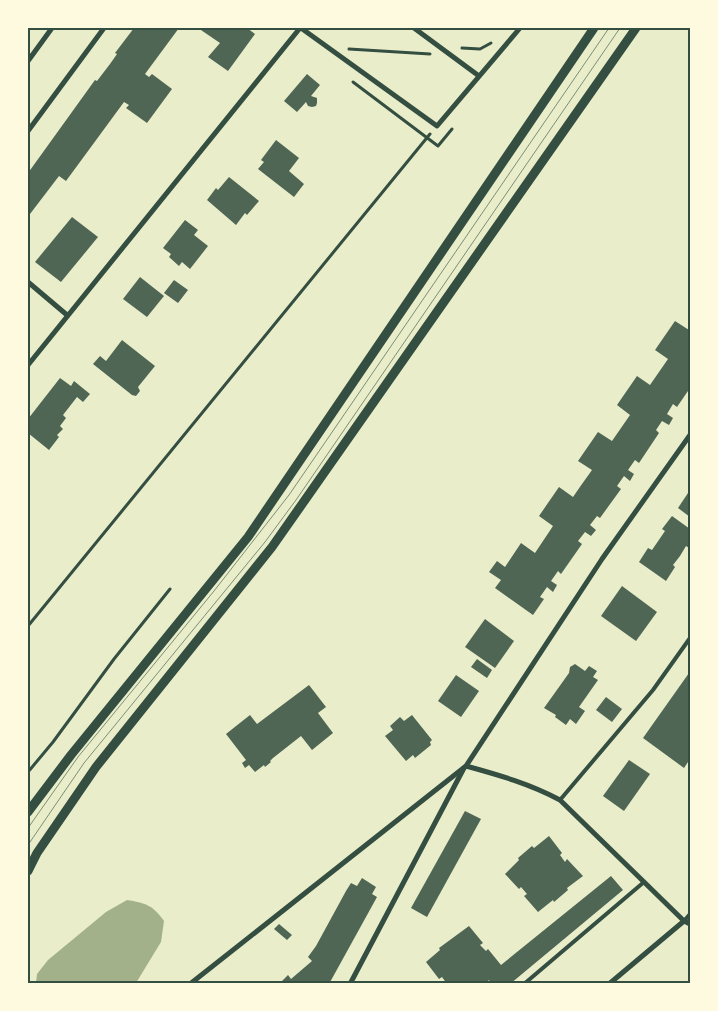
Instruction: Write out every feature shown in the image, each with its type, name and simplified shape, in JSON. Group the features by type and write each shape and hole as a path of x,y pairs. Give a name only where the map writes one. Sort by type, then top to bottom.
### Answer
{"street":[{"path":"28,61 52,28"},
{"path":"28,132 104,28"},
{"path":"28,365 300,28 437,126 520,28"},
{"path":"414,28 479,76"},
{"path":"28,812 70,755 248,538 594,28"},
{"path":"28,871 37,853 96,767 272,547 636,28"},
{"path":"28,282 67,315"},
{"path":"350,984 466,766 597,567 690,435"},
{"path":"466,766 522,782 560,800 684,921 690,924"},
{"path":"190,984 466,766"},
{"path":"609,984 684,921"}],"lane":[{"path":"560,800 653,690 690,638"},
{"path":"524,984 644,882"},
{"path":"684,921 690,914"}],"path":[{"path":"457,44 464,49 480,49 488,45 499,34 508,42"},
{"path":"336,53 352,48 432,54 439,46"},
{"path":"346,77 438,146 457,124"},
{"path":"28,626 437,126"},
{"path":"28,772 170,589"}],"shaded area":[{"path":"127,900 148,906 156,911 164,921 161,942 136,983 36,983 37,974 48,960 106,912"}],"building":[{"path":"134,28 179,28 145,74 149,77 152,74 172,89 147,123 126,108 129,105 124,102 66,181 59,176 30,214 28,212 28,173 95,80 97,81 110,64 117,54 115,53"},
{"path":"198,28 247,28 255,34 228,71 208,57 220,43"},
{"path":"307,74 320,85 311,96 317,98 317,103 316,106 312,107 308,106 306,102 297,112 284,101"},
{"path":"276,140 299,158 289,171 304,184 294,197 258,169 264,162 261,160"},
{"path":"229,177 259,201 247,215 245,213 236,225 207,200 216,188 218,190"},
{"path":"72,217 98,237 61,282 35,262"},
{"path":"185,220 198,230 194,235 208,246 190,269 182,262 179,266 169,257 171,254 163,248"},
{"path":"140,277 164,296 147,317 123,299"},
{"path":"174,280 188,290 178,303 164,293"},
{"path":"675,321 689,330 690,327 690,388 677,407 673,404 667,414 673,418 669,425 662,421 656,430 659,433 639,463 635,460 628,470 634,474 630,481 624,476 617,486 621,489 600,518 597,516 590,525 596,530 591,536 585,532 578,541 582,544 561,574 558,571 551,581 557,585 553,592 547,587 540,597 544,599 533,615 495,588 501,580 489,572 497,561 505,567 521,543 535,553 553,526 539,516 559,487 573,497 592,470 578,461 598,432 612,441 630,415 617,405 637,376 650,385 668,359 655,350"},
{"path":"122,340 155,366 138,387 140,391 136,396 132,395 93,364 100,356 106,361"},
{"path":"60,378 71,386 74,381 90,394 83,402 77,397 63,415 66,418 60,426 63,429 57,435 59,437 49,450 28,433 28,419"},
{"path":"690,490 690,517 678,508"},
{"path":"672,516 690,529 690,546 689,548 686,546 673,565 675,567 666,581 639,562 648,548 652,550 665,531 662,529"},
{"path":"622,586 657,612 636,641 601,616"},
{"path":"485,619 514,641 495,668 465,647"},
{"path":"477,659 492,670 487,678 471,667"},
{"path":"575,664 585,671 589,666 597,671 593,677 598,680 579,707 585,711 576,724 570,719 566,725 555,717 556,715 544,708 569,673 570,667"},
{"path":"689,673 690,759 684,768 643,738"},
{"path":"456,675 479,691 461,717 438,701"},
{"path":"309,685 326,707 318,713 333,733 312,750 301,736 273,758 265,767 264,765 255,772 249,765 245,768 242,763 246,760 226,734 250,715 257,724"},
{"path":"606,697 622,709 612,722 596,710"},
{"path":"412,715 432,740 430,742 431,745 415,758 413,755 406,761 385,736 393,730 390,726 400,717 404,721"},
{"path":"629,760 650,774 624,811 603,796"},
{"path":"465,811 481,819 427,917 411,908"},
{"path":"549,836 562,853 560,855 565,862 567,859 583,876 567,888 568,890 554,902 553,900 538,912 524,896 527,894 521,887 519,889 505,874 519,860 518,858 532,846 534,848"},
{"path":"611,876 623,890 510,984 491,984 489,980 485,984 447,984 442,977 439,979 426,962 440,950 439,948 469,926 483,943 480,945 486,951 488,949 501,965"},
{"path":"362,878 376,887 372,894 377,897 329,984 279,984 288,975 291,979 312,961 308,957 346,891 351,883 357,886"},
{"path":"279,924 292,935 287,940 274,929"}],"tram line":[{"path":"28,828 78,757 214,591 289,495 609,28"},
{"path":"28,845 84,763 265,542 296,500 620,28"}]}
